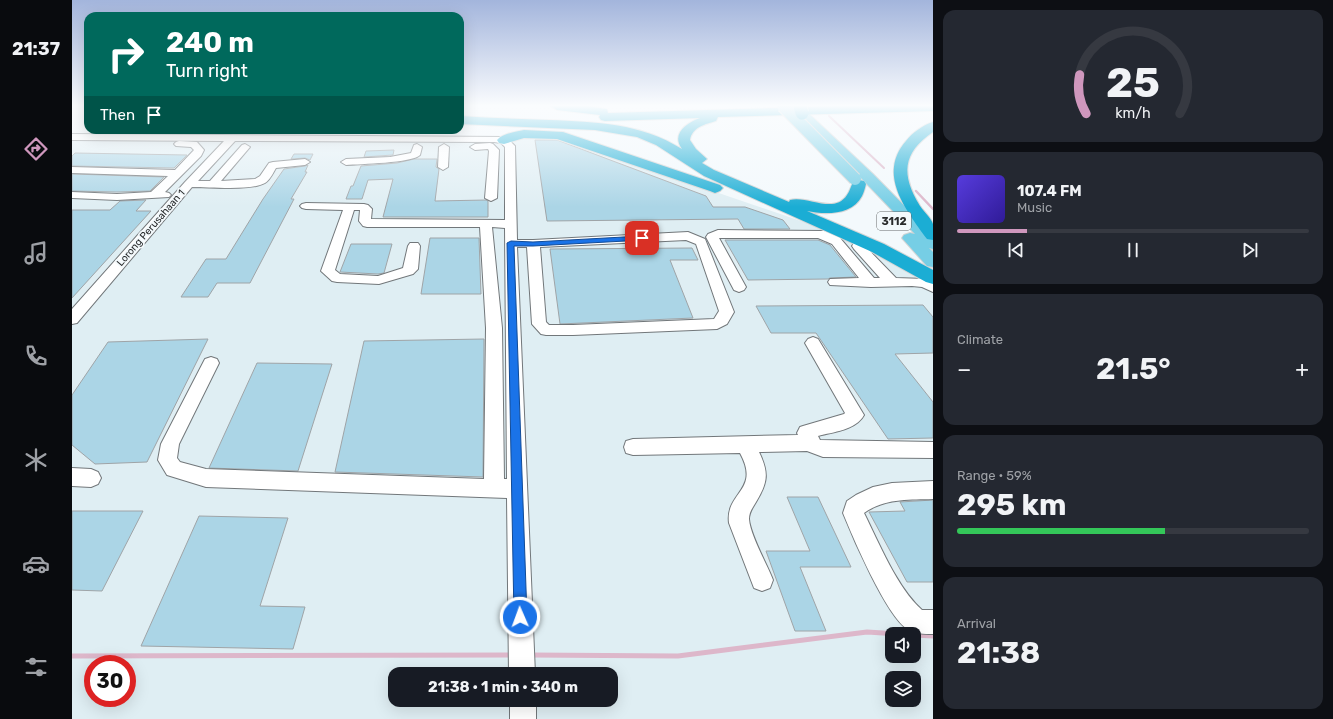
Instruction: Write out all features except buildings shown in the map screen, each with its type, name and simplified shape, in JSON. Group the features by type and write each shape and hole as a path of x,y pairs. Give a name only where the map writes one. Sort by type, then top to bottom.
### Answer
{"highway":[{"path":"572,140 828,226"},
{"path":"653,140 668,146 689,162 709,173 888,253 933,278"},
{"path":"684,140 686,148 704,162 729,176 768,193 806,206 830,208 844,205 854,198 861,180"},
{"path":"913,140 901,157 901,179 908,197 920,219 933,235"}],"main road":[{"name":"3112","path":"818,140 933,244"},
{"name":"3112","path":"826,140 933,262"}],"street":[{"name":"Lorong Perusahaan 1","path":"72,319 179,196 231,140"},
{"path":"303,140 416,142 480,140"},
{"path":"500,140 504,140 511,149 510,224 522,667"},
{"path":"416,142 444,148 490,146 494,150 491,198"},
{"path":"346,162 392,160 395,158 415,155 416,142"},
{"path":"72,145 194,144 199,150 197,154 155,195"},
{"path":"213,184 245,147"},
{"path":"443,167 444,148"},
{"path":"190,184 248,184 262,180 273,165 305,162"},
{"path":"72,170 177,173"},
{"path":"117,197 145,171"},
{"path":"72,195 117,197 155,195 179,196"},
{"path":"306,206 364,207 366,208 365,221 367,224 510,224"},
{"path":"350,206 328,271 332,275 337,278 379,280 408,271 411,269 414,246"},
{"path":"486,224 494,328 494,488"},
{"path":"739,287 712,237 718,234 820,234 836,241 871,282"},
{"path":"511,243 533,244 688,236 701,242 727,312 723,316 722,320 717,324 546,330 539,324 533,244"},
{"path":"858,246 893,283"},
{"path":"835,282 925,283 933,286"},
{"path":"813,343 855,414 848,420 806,433 814,446 823,449 933,450"},
{"path":"211,363 170,444 167,460 174,469 206,478 517,489"},
{"path":"633,447 811,443"},
{"path":"744,445 753,460 757,476 754,485 743,502 739,519 762,580"},
{"path":"72,477 91,478"},
{"path":"933,490 893,491 882,493 859,504 854,508 853,513 898,600 915,620 933,622"},
{"path":"523,707 523,719"}],"shaded area":[{"path":"72,140 562,140 833,232 899,262 933,284 933,719 72,719"}],"waterway":[{"path":"854,140 884,168"},
{"path":"916,191 933,209"},
{"path":"531,655 678,656 867,632 885,633"},
{"path":"921,635 933,636"},
{"path":"72,656 513,655"}],"route":[{"path":"520,617 511,243 533,244 642,238"}]}
